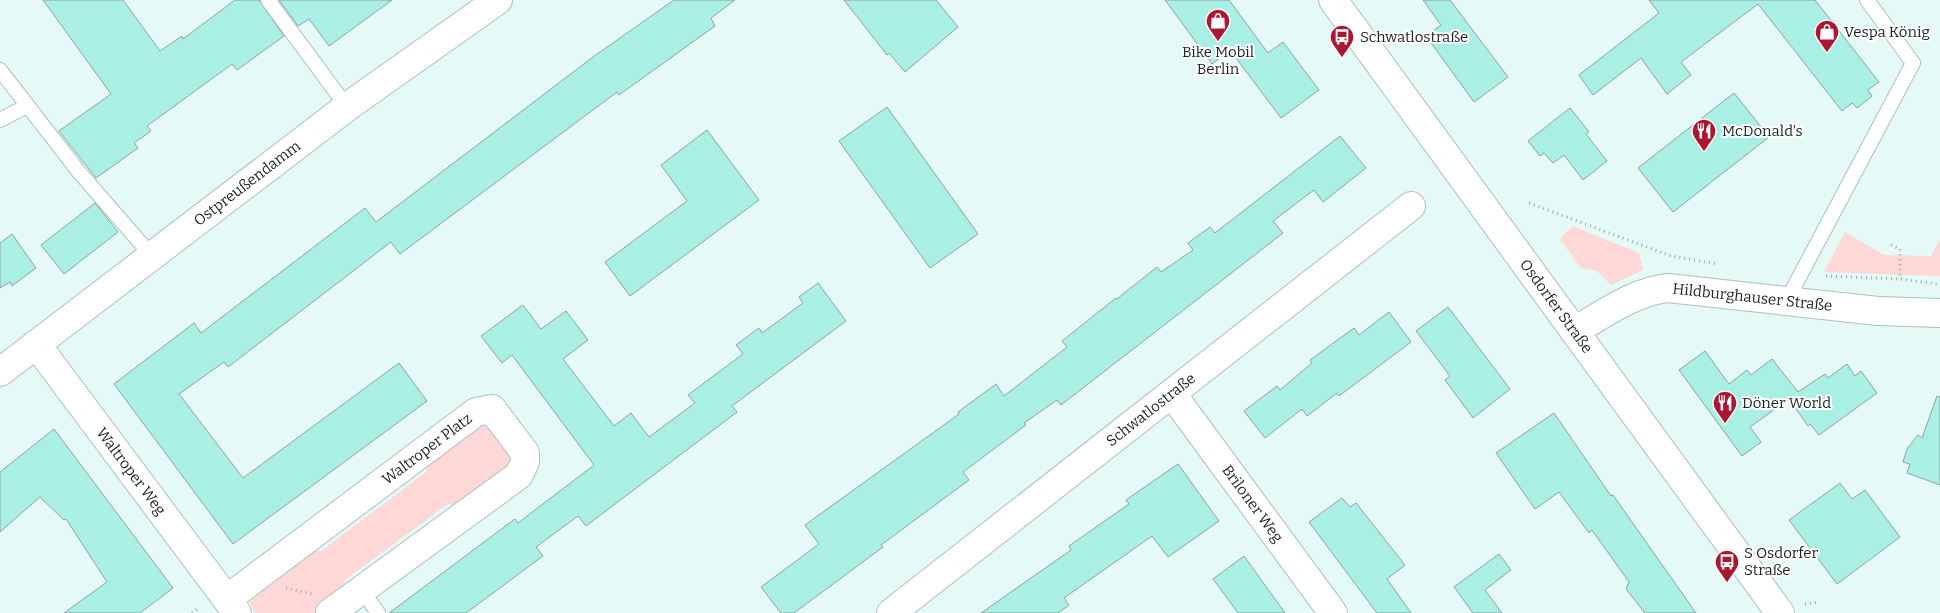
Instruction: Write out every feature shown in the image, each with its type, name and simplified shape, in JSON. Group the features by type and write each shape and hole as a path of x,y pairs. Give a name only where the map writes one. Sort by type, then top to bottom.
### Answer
{"street":[{"name":"Ostpreußendamm","path":"0,372 347,107 498,0"},
{"name":"Osdorfer Straße","path":"1333,0 1574,330 1776,612"},
{"name":"Schwatlostraße","path":"891,613 921,604 1172,394 1411,206"},
{"name":"Hildburghauser Straße","path":"1574,330 1628,299 1657,289 1687,288 1786,302 1878,312 1940,313"},
{"name":"Waltroper Weg","path":"36,344 232,606"},
{"name":"Briloner Weg","path":"1172,394 1333,613"},
{"name":"Waltroper Platz","path":"232,606 257,576 476,412 492,409 525,453 525,462 519,475 336,609"}],"lane":[{"path":"268,0 347,107"},
{"path":"1786,302 1912,64 1867,0"},
{"path":"0,70 27,106 152,256"},
{"path":"0,120 27,106"}],"path":[{"path":"1529,203 1670,256 1727,266"},
{"path":"1891,245 1900,249 1900,279"},
{"path":"1799,275 1900,279 1940,284"},
{"path":"257,576 262,583 336,599 336,609"}],"shaded area":[{"path":"1573,226 1639,253 1643,270 1611,285 1597,271 1581,268 1561,241 1561,237"},
{"path":"1845,232 1884,255 1931,256 1940,240 1940,276 1824,272"},
{"path":"478,424 498,436 509,456 511,471 461,507 448,504 345,580 341,595 318,613 255,613 248,599 306,549 321,551 426,472 427,457"}],"building":[{"path":"43,0 123,0 160,51 182,36 183,39 235,0 259,0 284,36 237,70 232,64 147,126 151,131 134,143 138,148 96,178 59,131 111,94"},
{"path":"279,0 392,0 329,46 309,19 298,26"},
{"path":"674,0 735,0 711,18 715,26 619,95 617,92 400,254 391,242 228,367 224,362 179,394 243,478 399,363 427,401 233,544 114,384 194,323 201,333 365,208 376,222 593,57"},
{"path":"844,0 936,0 958,27 905,72 889,53 887,55"},
{"path":"1165,0 1229,0 1268,53 1283,42 1319,90 1281,118 1230,50 1212,64"},
{"path":"1423,0 1450,0 1508,77 1474,102 1426,36 1441,25"},
{"path":"1649,0 1815,0 1879,82 1868,90 1872,96 1857,108 1852,103 1842,111 1758,4 1681,62 1691,75 1667,94 1641,58 1593,95 1579,75 1659,13"},
{"name":"McDonald's","path":"1734,93 1769,137 1673,212 1638,168"},
{"path":"887,107 978,234 930,268 839,141"},
{"path":"1570,108 1589,132 1586,134 1607,161 1583,180 1564,155 1553,163 1544,153 1540,156 1528,141"},
{"path":"707,130 759,200 630,296 605,262 687,201 661,165"},
{"path":"1340,136 1366,168 1323,202 1314,190 1273,221 1283,233 1061,405 1057,400 1024,423 1026,425 963,472 969,480 881,545 883,547 794,613 781,613 761,587 819,544 805,525 959,414 958,412 996,384 1004,396 1067,347 1062,341 1116,298 1157,267 1161,272 1193,250 1188,243 1210,227 1215,233"},
{"path":"95,203 118,232 64,274 41,245"},
{"path":"12,234 36,268 12,286 10,282 0,288 0,243"},
{"path":"818,283 846,321 732,406 737,412 586,526 578,516 536,547 543,556 466,613 389,613 515,519 518,523 594,465 512,355 502,363 481,336 523,305 541,329 566,311 588,340 563,359 614,426 631,413 649,437 695,403 688,395 743,354 736,345 759,328 762,333 803,303 799,297"},
{"path":"1448,307 1510,389 1473,418 1445,380 1450,376 1416,331"},
{"path":"1389,312 1411,342 1339,396 1337,393 1307,416 1302,409 1265,438 1244,411 1277,386 1280,390 1312,363 1310,360 1354,328 1359,335"},
{"path":"1705,351 1729,384 1747,370 1751,375 1772,359 1798,392 1825,374 1828,378 1847,364 1855,376 1861,371 1877,393 1819,435 1810,424 1808,426 1789,399 1750,427 1761,442 1742,456 1679,370"},
{"path":"1937,396 1940,397 1940,485 1907,473 1910,464 1903,462 1907,449 1918,435 1922,438"},
{"path":"1554,413 1611,496 1613,495 1696,613 1645,613 1626,589 1629,582 1592,530 1589,533 1559,492 1535,509 1496,453"},
{"path":"54,429 173,588 140,613 64,613 107,582 66,519 64,520 40,497 0,532 0,472"},
{"path":"1178,464 1219,521 1168,557 1152,536 1064,598 1069,605 1058,613 981,613 1071,550 1069,546 1129,504 1126,500"},
{"path":"1840,483 1852,499 1865,490 1900,537 1837,584 1789,520"},
{"path":"1342,498 1350,507 1356,503 1405,565 1387,579 1411,613 1377,613 1309,522"},
{"path":"1499,554 1511,570 1485,590 1502,613 1473,613 1454,587"},
{"path":"1244,556 1285,613 1238,613 1213,579"}],"place":[{"name":"Bike Mobil Berlin","path":"1218,42"},
{"name":"Vespa König","path":"1827,53"},
{"name":"Schwatlostraße","path":"1342,58"},
{"name":"McDonald's","path":"1704,152"},
{"name":"Döner World","path":"1725,424"},
{"name":"S Osdorfer Straße","path":"1727,583"}]}
